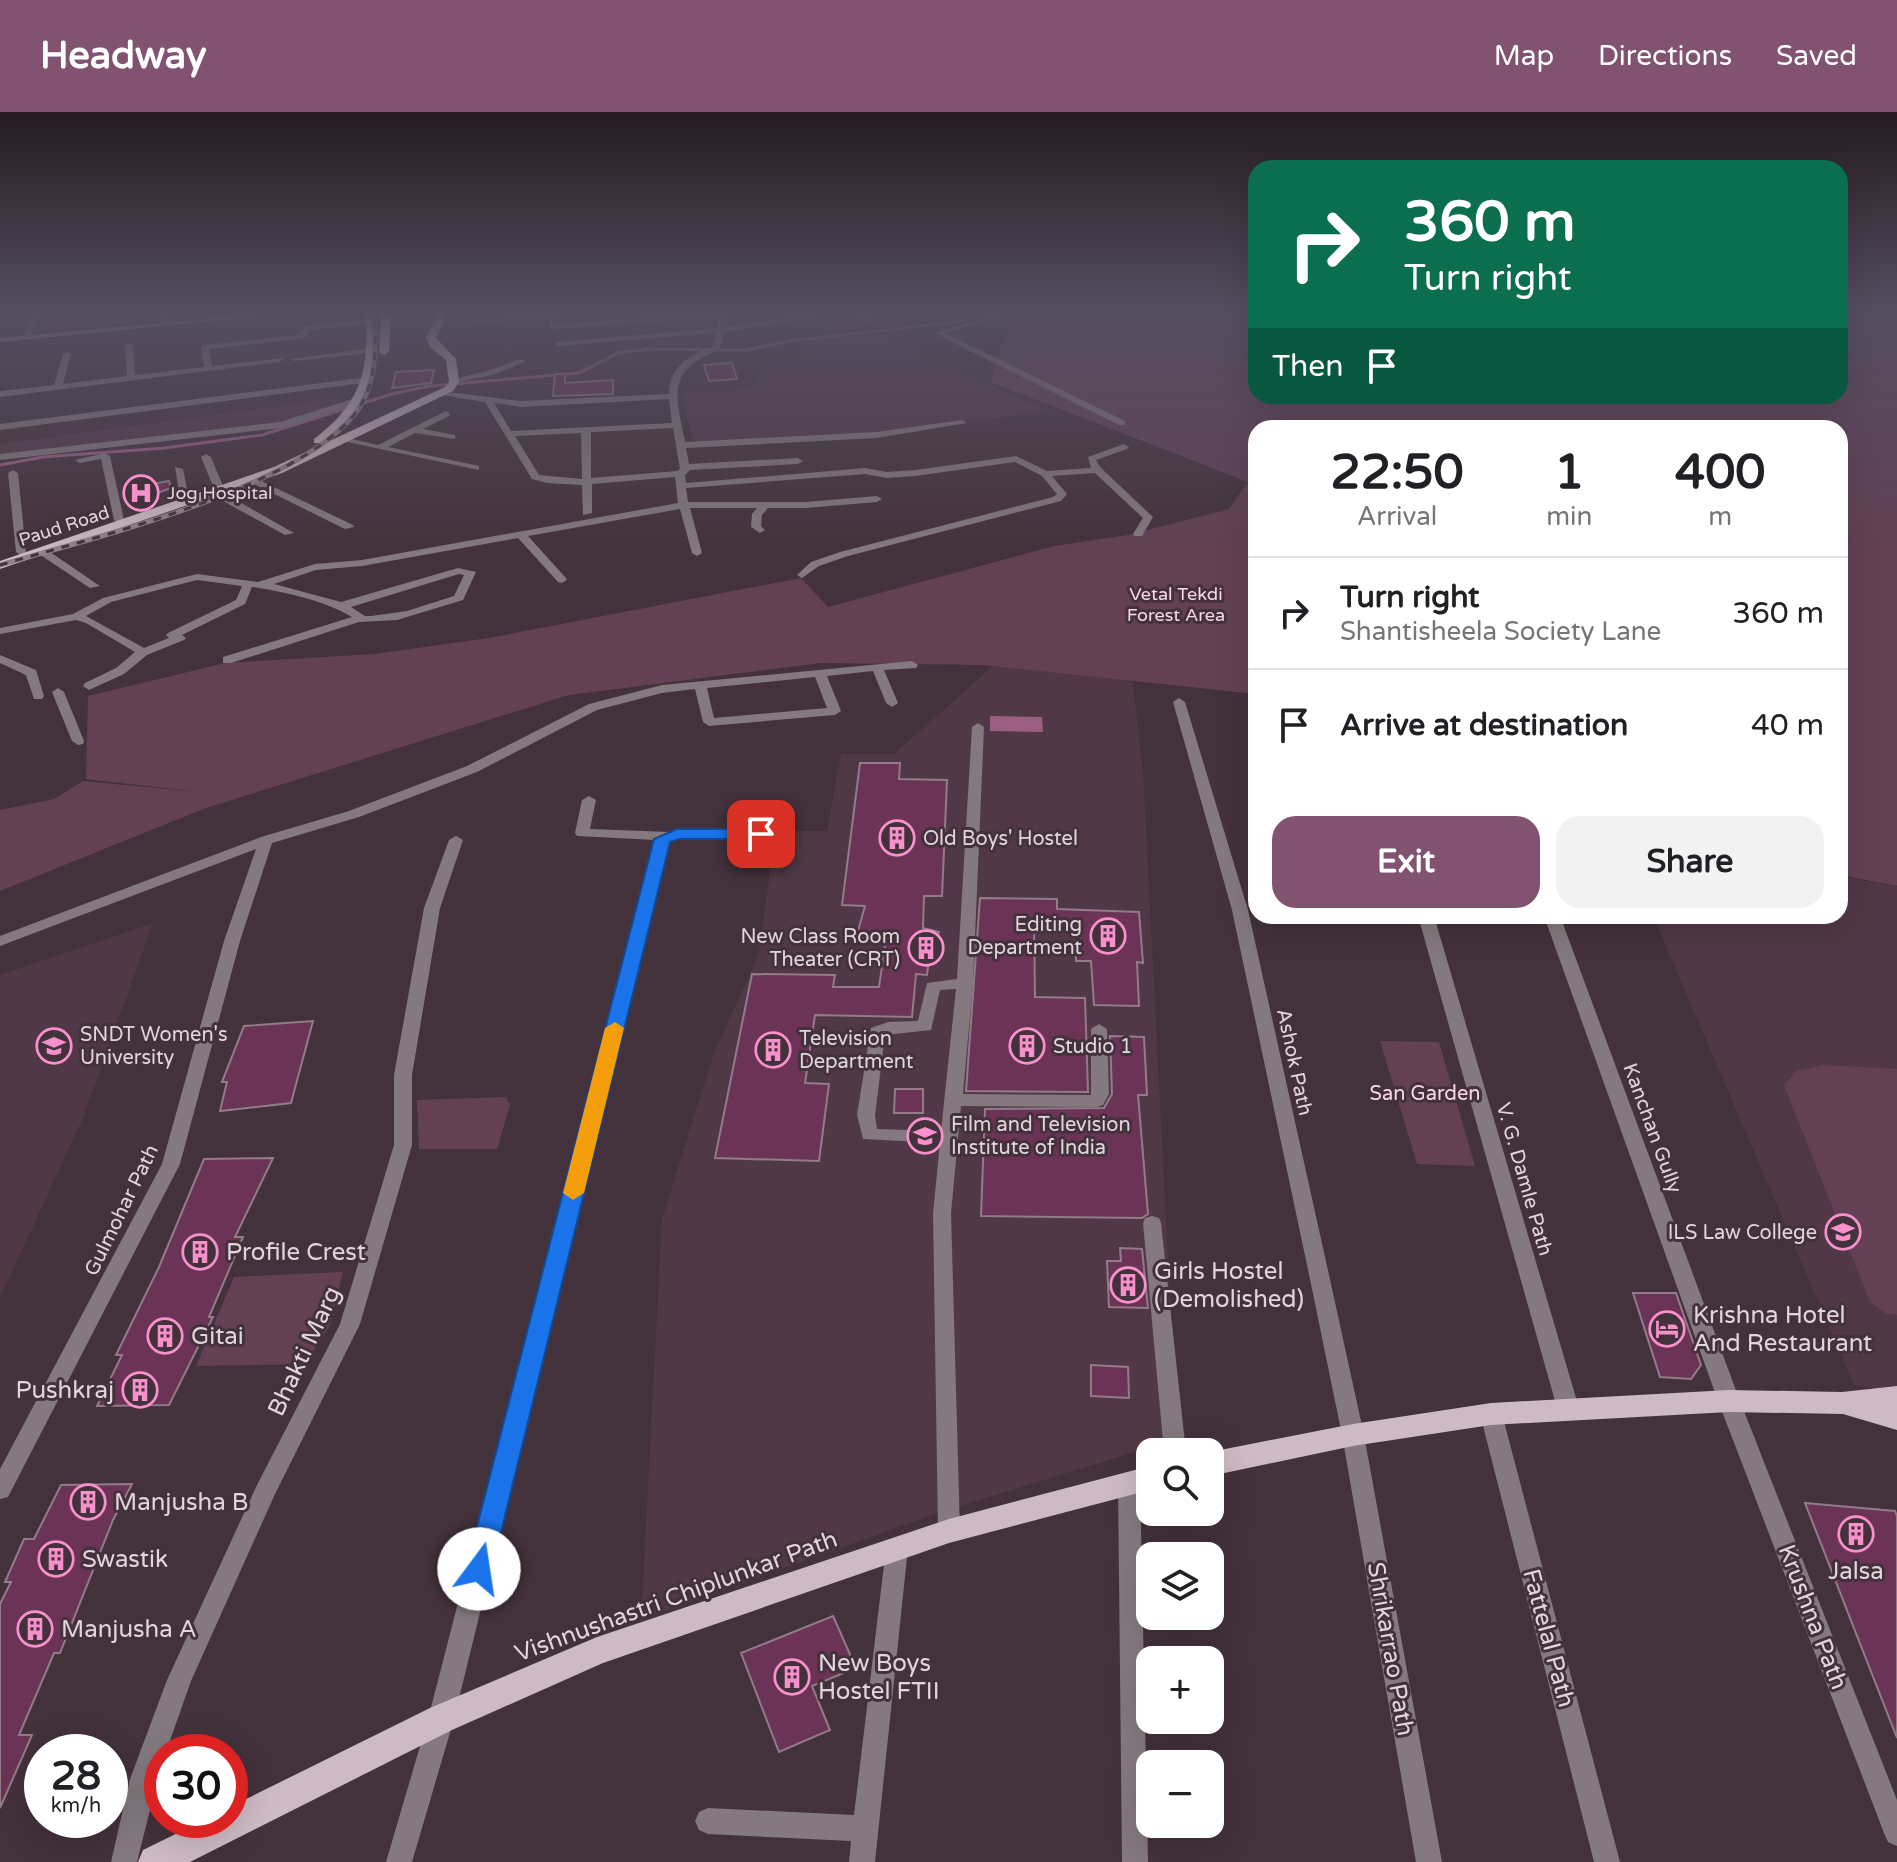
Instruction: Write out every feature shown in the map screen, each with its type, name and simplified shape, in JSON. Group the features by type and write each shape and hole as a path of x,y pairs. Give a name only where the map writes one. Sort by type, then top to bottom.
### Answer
{"main road":[{"path":"360,408 365,392"},
{"path":"360,408 368,392"},
{"name":"Paud Road","path":"0,558 185,497 253,480 443,392"},
{"path":"360,408 382,421"},
{"name":"Paud Road","path":"0,565 217,490 305,448 360,408"},
{"path":"1224,1461 1353,1435 1491,1414 1729,1401 1842,1403 1897,1397"},
{"path":"1842,1403 1897,1419"},
{"name":"Vishnushastri Chiplunkar Path","path":"164,1860 441,1719 597,1651 949,1531 1136,1481"}],"street":[{"path":"0,427 277,392"},
{"path":"674,392 681,445 681,486 697,553"},
{"path":"1058,392 1122,423"},
{"path":"440,394 521,404 674,396"},
{"path":"489,402 535,477 549,482 798,461"},
{"path":"0,457 281,425 360,408"},
{"path":"380,447 446,414"},
{"path":"681,445 876,435 962,423"},
{"path":"509,434 679,425"},
{"path":"414,430 452,437"},
{"path":"586,430 587,513"},
{"path":"343,440 476,468"},
{"path":"1124,447 1091,459 1097,470 1148,517 1138,534"},
{"path":"80,460 105,456 119,520"},
{"path":"206,457 217,490 289,533"},
{"path":"681,486 865,471 915,473 1016,459 1045,474 1062,497 844,554 815,564 802,575"},
{"path":"178,469 185,497"},
{"path":"1045,474 1097,470"},
{"path":"13,473 21,552"},
{"path":"253,480 349,527"},
{"path":"89,686 120,671 143,652 180,638 172,635 241,602 254,585 315,567 362,563 684,505 806,505 877,499"},
{"path":"760,530 756,527 756,519 766,504"},
{"path":"522,536 562,580"},
{"path":"43,552 94,586"},
{"path":"227,660 358,619 376,621 405,616 459,598 471,572 458,571 341,606"},
{"path":"0,631 76,617 107,600 197,577 254,585 341,606 359,616 358,619"},
{"path":"76,617 90,621 143,652"},
{"path":"0,659 32,673 38,696"},
{"path":"0,941 266,840 354,814 472,769 593,707 662,689 912,665"},
{"path":"877,667 892,703"},
{"path":"700,685 709,722 835,711 819,672"},
{"path":"58,692 78,741"},
{"name":"Ashok Path","path":"1179,702 1240,910 1353,1435"},
{"path":"949,1531 942,1213 965,983 978,727"},
{"path":"589,800 582,833 667,836 761,834"},
{"path":"399,1862 441,1719 658,854 662,839 667,836"},
{"name":"Gulmohar Path","path":"0,1490 171,1164 232,941 266,840"},
{"name":"Bhakti Marg","path":"124,1862 143,1779 179,1680 265,1492 350,1324 403,1145 403,1075 432,908 456,840"},
{"name":"V. G. Damle Path","path":"1428,924 1568,1408"},
{"name":"Kanchan Gully","path":"1555,924 1729,1401"},
{"path":"949,1137 869,1135 866,1115 877,1032 888,1027 925,1026 933,986 965,983"},
{"path":"953,1100 1097,1101 1100,1094 1099,1029"},
{"path":"1152,1223 1174,1438"},
{"name":"Krushna Path","path":"1729,1401 1897,1833"},
{"name":"Fattelal Path","path":"1491,1414 1607,1862"},
{"name":"Shrikarrao Path","path":"1353,1435 1429,1862"},
{"path":"1135,1862 1139,1526"},
{"path":"862,1862 897,1548"},
{"path":"708,1821 865,1829"}],"shaded area":[{"path":"1004,392 1049,411 858,435 695,446 682,393"},
{"path":"339,398 336,406 279,423 0,455 0,444"},
{"name":"Film and Television Institute of India","path":"994,665 1132,677 1143,770 1177,1438 1136,1438 1136,1452 940,1512 641,1620 662,1219 714,1053 758,956 776,831 827,831 841,754 894,754"},
{"path":"990,716 1042,717 1043,732 990,731"},
{"name":"ILS Law College","path":"1848,878 1897,887 1897,1391 1854,1385 1656,924 1848,924"},
{"name":"SNDT Women's University","path":"153,923 83,1118 0,1298 0,975"}],"green space":[{"name":"Vetal Tekdi Forest Area","path":"1016,392 1248,392 1248,404 1848,404 1848,392 1897,392 1897,886 1848,877 1848,420 1248,420 1248,482"},
{"name":"Vetal Tekdi Forest Area","path":"1248,482 1248,693 984,665 821,663 569,695 206,808 0,891 0,810 54,799 83,781 198,792 86,779 88,696 225,663 374,654 489,638 801,578 828,607 1054,546 1128,535 1229,509"},
{"name":"San Garden","path":"1380,1041 1439,1042 1475,1166 1417,1164"},
{"path":"1823,1065 1897,1069 1897,1315 1885,1313 1870,1302 1784,1085 1797,1071"},
{"path":"506,1097 510,1105 497,1149 419,1149 417,1100"},
{"path":"343,1272 330,1325 305,1364 196,1366 234,1277"}],"building":[{"path":"553,392 613,392 613,394 553,396"},
{"name":"Jog Hospital","path":"169,481 171,488 130,501 125,489"},
{"path":"860,763 900,763 899,779 947,780 942,896 924,896 923,928 939,932 930,952 927,975 916,974 912,1017 815,1015 805,1083 829,1084 819,1161 715,1158 752,974 835,975 833,987 879,987 886,938 856,938 865,906 842,905"},
{"path":"980,898 1057,899 1057,909 1139,912 1143,963 1137,962 1139,1006 1094,1005 1091,961 1076,961 1075,924 1034,923 1035,997 1085,998 1088,1092 966,1091"},
{"path":"313,1021 291,1103 220,1111 227,1082 222,1082 244,1026"},
{"path":"1110,1036 1144,1037 1147,1095 1138,1095 1148,1214 1142,1218 981,1216 985,1109 1104,1108 1112,1094"},
{"path":"895,1089 923,1089 923,1113 894,1113"},
{"path":"273,1158 235,1237 243,1237 209,1317 213,1317 169,1405 97,1406 122,1355 116,1355 159,1267 204,1159"},
{"name":"Girls Hostel (Demolished)","path":"1120,1248 1142,1249 1148,1308 1109,1307 1107,1261 1121,1261"},
{"name":"Krishna Hotel And Restaurant","path":"1633,1293 1676,1293 1701,1365 1691,1379 1660,1377"},
{"path":"1091,1365 1128,1367 1129,1398 1091,1396"},
{"path":"132,1484 113,1520 60,1653 54,1653 19,1735 24,1735 24,1753 0,1808 0,1604 11,1582 5,1582 24,1539 34,1539 61,1485"},
{"path":"1805,1503 1895,1511 1897,1516 1897,1738"},
{"name":"New Boys Hostel FTII","path":"833,1616 856,1668 812,1686 830,1730 779,1752 741,1653"}],"waterway":[{"path":"0,465 43,457 164,448 262,435 403,392"}],"railway":[{"path":"0,565 189,508 285,467 325,442 354,415 367,392"}],"slow traffic":[{"path":"573,1193 615,1028"}],"place":[{"name":"Jog Hospital","path":"141,493"},
{"name":"Old Boys' Hostel","path":"897,838"},
{"name":"Editing Department","path":"1108,936"},
{"name":"New Class Room Theater (CRT)","path":"926,948"},
{"name":"SNDT Women's University","path":"54,1046"},
{"name":"Studio 1","path":"1027,1046"},
{"name":"Television Department","path":"773,1050"},
{"name":"Film and Television Institute of India","path":"925,1136"},
{"name":"ILS Law College","path":"1843,1232"},
{"name":"Profile Crest","path":"200,1252"},
{"name":"Girls Hostel (Demolished)","path":"1128,1285"},
{"name":"Krishna Hotel And Restaurant","path":"1667,1329"},
{"name":"Gitai","path":"165,1336"},
{"name":"Pushkraj","path":"140,1390"},
{"name":"Manjusha B","path":"88,1502"},
{"name":"Jalsa","path":"1856,1534"},
{"name":"Swastik","path":"56,1559"},
{"name":"Manjusha A","path":"35,1629"},
{"name":"New Boys Hostel FTII","path":"792,1677"}],"route":[{"path":"479,1569 662,839 677,834 761,834"}]}
